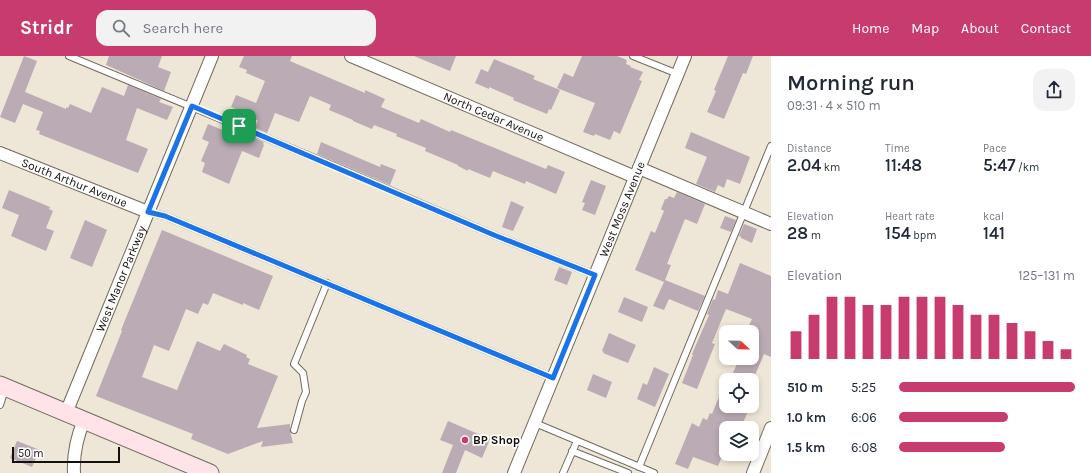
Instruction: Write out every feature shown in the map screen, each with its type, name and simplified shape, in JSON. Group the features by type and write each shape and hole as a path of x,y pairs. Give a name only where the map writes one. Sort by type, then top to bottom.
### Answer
{"main road":[{"path":"3,386 206,472"}],"street":[{"name":"West Manor Parkway","path":"66,413 212,56"},
{"name":"North Cedar Avenue","path":"351,56 637,173 744,212 771,224"},
{"name":"West Moss Avenue","path":"514,473 685,56"},
{"name":"South Arthur Avenue","path":"0,153 148,212"},
{"path":"74,473 78,435 84,420"},
{"path":"752,473 771,428"}],"lane":[{"path":"69,56 192,106 494,235 595,275"},
{"path":"633,56 678,74"},
{"path":"639,467 771,146"},
{"path":"148,212 165,216 327,283 439,332 553,378"},
{"path":"294,430 306,392 303,373 294,364 327,283"},
{"path":"0,405 3,386"},
{"path":"535,423 654,473"},
{"path":"563,473 577,441"},
{"path":"572,451 628,473"}],"building":[{"path":"24,56 37,61 25,92 66,109 66,107 68,108 70,104 91,113 102,87 124,96 128,85 161,99 159,102 173,107 167,120 137,108 126,140 148,149 138,173 39,134 40,131 36,130 43,112 23,104 15,123 0,117"},
{"path":"109,56 162,56 158,67 171,72 164,91 106,65"},
{"path":"244,56 292,56 290,61 365,93 365,90 385,99 381,107 419,123 421,119 450,132 451,130 546,169 548,165 565,172 556,194 526,181 525,184 493,171 490,178 468,169 468,171 458,165 425,151 426,148 396,136 397,134 374,125 372,129 353,121 329,110 331,105 310,96 299,122 275,113 267,133 255,128 258,120 254,119 255,117 231,107 236,95 256,103 265,81 246,73 247,70 239,67"},
{"path":"414,56 456,56 450,71"},
{"path":"582,56 617,56 627,60 626,64 631,66 630,67 643,72 639,80 642,81 620,134 614,131 610,140 595,134 594,136 583,132 595,103 557,88 564,73 573,77"},
{"path":"728,56 753,56 746,74 743,73 724,119 707,112"},
{"path":"494,59 535,76 533,79 560,90 551,110 549,109 547,114 513,100 514,98 489,87 489,89 475,83 481,69 488,72"},
{"path":"208,124 250,141 252,137 264,142 259,158 242,151 229,184 202,172 205,163 201,161 209,142 202,139"},
{"path":"691,132 750,157 740,184 727,179 724,188 718,185 715,192 696,184 707,157 685,148"},
{"path":"321,142 380,167 381,164 396,170 390,185 317,154"},
{"path":"591,180 606,186 595,215 582,210 585,203 582,202"},
{"path":"9,190 50,207 49,209 53,211 46,228 54,231 46,251 11,236 19,215 2,208"},
{"path":"677,192 705,204 697,224 685,219 667,264 671,265 665,280 705,296 698,311 669,299 664,310 653,306 664,282 635,270 651,231 655,233 664,211 661,209 665,199 669,196 674,198"},
{"path":"511,201 524,207 513,231 502,227"},
{"path":"725,216 736,220 731,232 720,228"},
{"path":"85,220 107,230 92,267 70,258"},
{"path":"744,224 757,229 752,243 739,236"},
{"path":"162,230 273,276 259,310 213,293 208,305 203,303 198,314 186,309 169,351 154,345 142,377 177,390 197,341 220,351 224,344 247,355 246,357 250,359 248,364 278,376 257,428 290,424 293,443 261,447 263,441 228,454 191,439 193,434 96,396"},
{"path":"740,263 771,276 771,357 764,354 756,373 733,373 736,365 759,365 759,325 749,325 752,319 726,309 712,343 715,344 697,389 682,383 693,355 692,354 709,315 707,314 713,299 715,300 718,290 728,294"},
{"path":"559,267 572,272 567,285 554,280"},
{"path":"624,297 648,307 642,322 618,312"},
{"path":"609,333 636,345 628,363 603,353 604,352 602,351"},
{"path":"654,367 669,374 655,407 637,399 643,383 647,385"},
{"path":"593,374 612,382 606,398 587,390"},
{"path":"719,397 719,413 747,413 744,421 719,421 720,461 718,466 693,457 688,469 675,464 692,423 699,427 703,418 707,420 710,413 712,414"},
{"name":"BP Shop","path":"448,421 490,439 482,458 465,450 456,473 442,473 453,445 440,440"},
{"path":"17,441 40,450 32,467 10,458"}],"place":[{"name":"BP Shop","path":"465,440"}],"route":[{"path":"192,106 239,126 494,235 595,275 553,378 425,326 348,292 165,216 148,212 192,106"}]}
